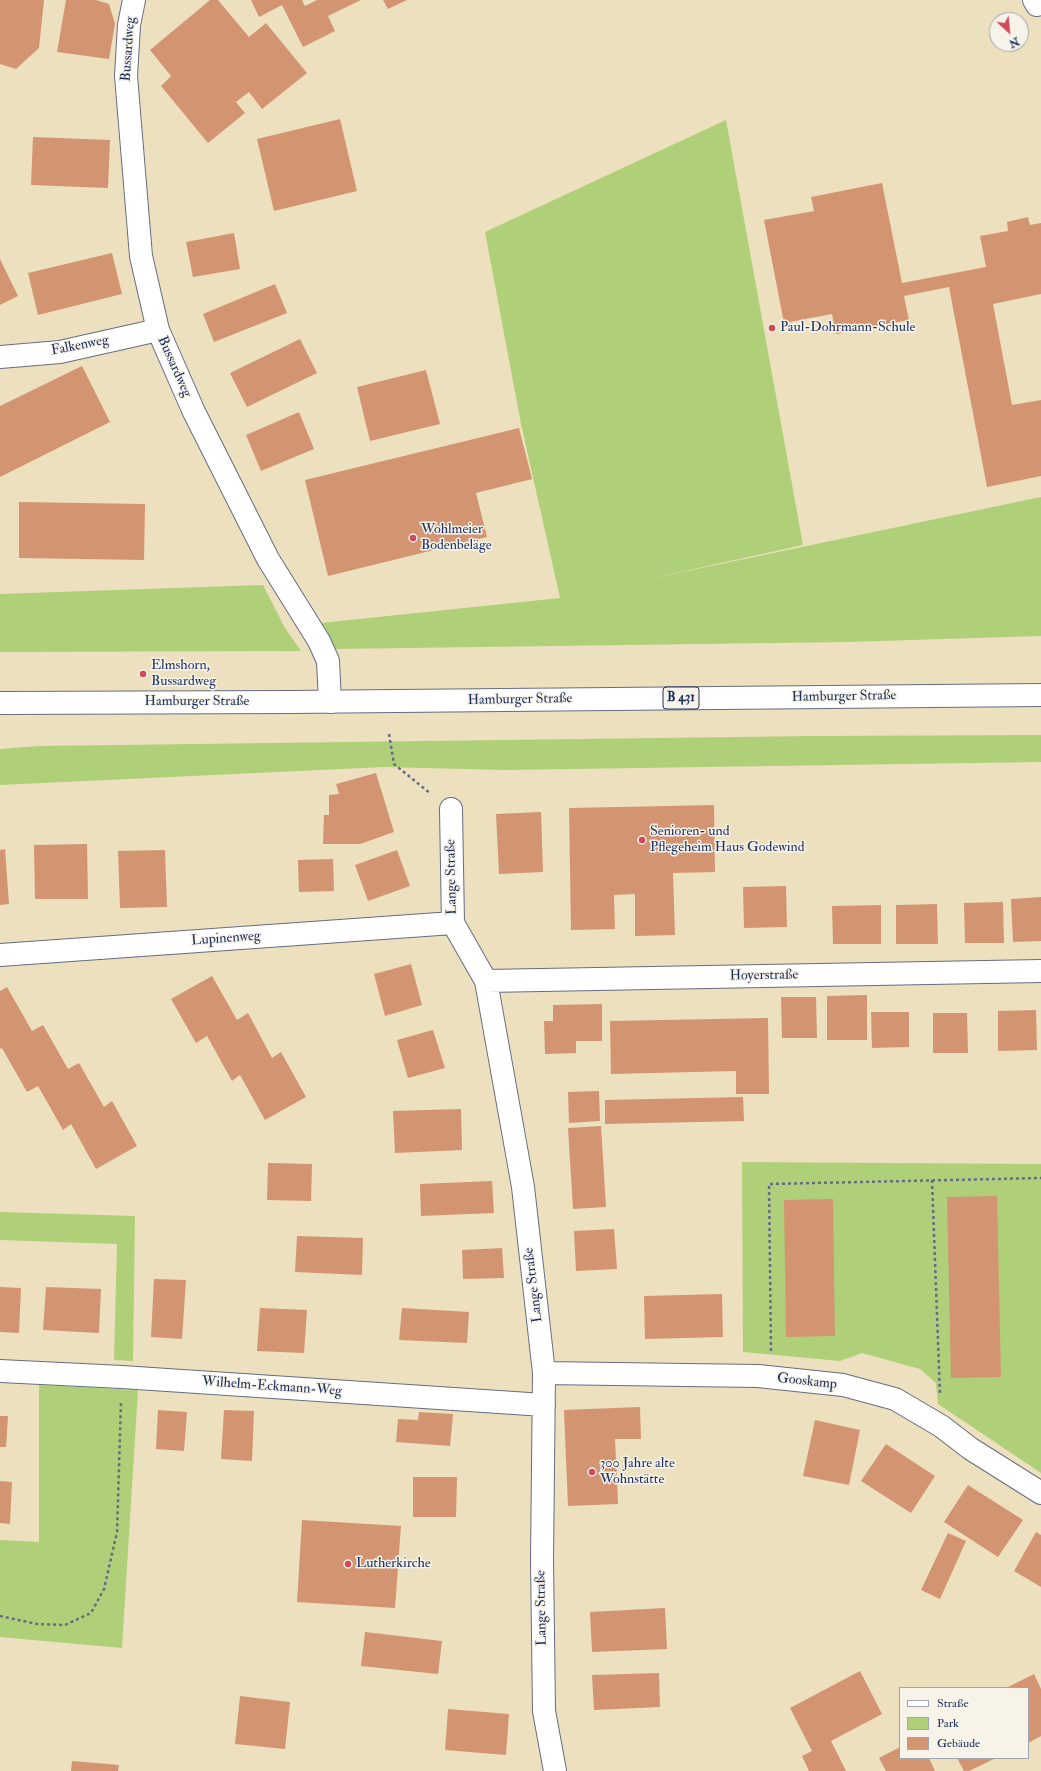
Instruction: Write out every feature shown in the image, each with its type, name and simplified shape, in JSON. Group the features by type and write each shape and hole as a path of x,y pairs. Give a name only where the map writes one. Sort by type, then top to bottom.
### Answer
{"street":[{"name":"Bussardweg","path":"134,0 129,25 127,84 141,256 158,330 194,412 268,559 320,641 328,661 330,702"},
{"name":"Falkenweg","path":"0,357 60,352 158,330"},
{"name":"Hamburger Straße","path":"0,703 330,702 1041,695"},
{"name":"Lange Straße","path":"450,809 453,923 486,981 523,1187 544,1373 542,1560 544,1711 555,1771"},
{"name":"Lupinenweg","path":"0,955 453,923"},
{"name":"Hoyerstraße","path":"486,981 1041,971"},
{"name":"Wilhelm-Eckmann-Weg","path":"0,1371 122,1377 544,1405"},
{"name":"Gooskamp","path":"544,1373 758,1376 843,1385 895,1399 941,1426 970,1449 1041,1493"}],"path":[{"path":"389,734 394,764 450,809"},
{"path":"772,1378 769,1184 1041,1178"},
{"path":"932,1180 941,1426"},
{"path":"0,1616 37,1624 65,1625 91,1613 104,1589 117,1532 122,1377"}],"green space":[{"path":"726,120 803,545 644,580 1041,497 1041,636 847,642 334,649 321,623 560,598 521,424 485,232"},
{"path":"263,585 285,628 301,651 0,652 0,594"},
{"path":"1041,735 1041,762 505,770 384,767 0,785 0,749 39,746 813,736"},
{"path":"742,1162 1041,1164 1041,1473 938,1404 936,1383 920,1369 862,1353 840,1361 743,1352"},
{"path":"0,1212 135,1216 133,1361 114,1360 117,1244 0,1240"},
{"path":"39,1385 138,1390 122,1648 0,1637 0,1540 39,1542"}],"building":[{"path":"0,0 44,0 39,48 16,69 0,64"},
{"path":"66,0 96,0 109,4 115,24 109,59 57,52"},
{"path":"210,0 218,0 249,37 266,23 307,73 262,109 249,92 236,102 245,113 208,143 161,86 171,76 150,50"},
{"path":"251,0 302,0 305,6 317,0 361,0 328,16 335,31 303,47 282,5 259,17"},
{"path":"383,0 407,0 388,9"},
{"path":"340,119 357,191 274,211 257,139"},
{"path":"33,137 110,140 108,188 31,185"},
{"path":"882,183 902,283 986,267 980,236 1008,231 1007,222 1028,217 1030,225 1041,223 1041,294 993,304 1012,405 1041,400 1041,476 987,487 949,287 904,296 909,320 836,334 832,314 784,323 764,220 814,211 811,197"},
{"path":"234,233 240,269 193,277 186,242"},
{"path":"112,253 122,294 38,315 28,273"},
{"path":"0,259 18,296 0,305"},
{"path":"275,284 287,313 214,342 203,314"},
{"path":"300,339 317,373 247,407 230,373"},
{"path":"82,366 110,422 0,477 0,406"},
{"path":"426,370 440,424 370,441 357,387"},
{"path":"299,412 314,449 261,471 246,435"},
{"path":"519,428 532,479 476,493 487,537 328,576 305,480"},
{"path":"19,502 145,504 144,560 19,558"},
{"path":"376,773 394,832 360,844 323,844 324,815 329,815 329,795 339,794 336,784"},
{"name":"Senioren- und Pflegeheim Haus Godewind","path":"714,805 715,872 673,873 675,935 635,936 635,894 614,895 615,929 571,930 569,808"},
{"path":"541,812 543,872 499,874 496,814"},
{"path":"87,844 88,899 35,899 34,845"},
{"path":"5,849 9,904 0,905 0,850"},
{"path":"165,850 167,907 120,908 118,851"},
{"path":"397,850 410,886 368,901 355,865"},
{"path":"333,859 334,891 299,892 298,860"},
{"path":"786,886 787,927 744,928 743,887"},
{"path":"1041,897 1041,941 1013,942 1011,899"},
{"path":"1003,902 1004,943 965,943 964,903"},
{"path":"937,904 938,944 896,944 896,905"},
{"path":"881,905 881,944 833,944 832,906"},
{"path":"411,964 422,1005 385,1016 374,974"},
{"path":"212,976 237,1020 248,1013 272,1058 281,1052 306,1097 265,1120 240,1075 232,1081 207,1036 196,1043 171,999"},
{"path":"7,987 32,1031 43,1025 68,1069 79,1063 104,1107 112,1101 137,1146 96,1169 71,1124 63,1130 38,1086 27,1092 2,1048 0,1049 0,991"},
{"path":"867,995 867,1040 827,1040 827,996"},
{"path":"781,997 816,997 817,1038 782,1038"},
{"path":"602,1004 602,1041 576,1041 576,1053 545,1054 544,1021 553,1021 553,1005"},
{"path":"1036,1010 1037,1050 998,1051 998,1011"},
{"path":"871,1012 909,1012 909,1047 872,1048"},
{"path":"933,1013 967,1013 968,1053 933,1053"},
{"path":"768,1018 769,1094 736,1094 736,1071 611,1074 610,1021"},
{"path":"433,1030 445,1068 408,1078 397,1040"},
{"path":"599,1091 600,1121 569,1123 568,1092"},
{"path":"743,1097 744,1121 605,1124 605,1100"},
{"path":"461,1109 462,1150 395,1153 393,1111"},
{"path":"601,1126 606,1207 573,1209 568,1128"},
{"path":"268,1163 312,1164 311,1201 267,1200"},
{"path":"492,1181 494,1213 421,1216 420,1184"},
{"path":"997,1196 1001,1377 951,1378 947,1197"},
{"path":"833,1199 835,1336 786,1337 784,1200"},
{"path":"614,1229 617,1269 576,1271 574,1231"},
{"path":"297,1236 363,1238 362,1275 295,1272"},
{"path":"502,1248 504,1278 463,1279 462,1250"},
{"path":"154,1279 186,1280 182,1339 151,1337"},
{"path":"0,1287 21,1288 19,1333 0,1332"},
{"path":"46,1287 101,1289 99,1333 43,1330"},
{"path":"722,1294 723,1337 645,1339 644,1296"},
{"path":"260,1308 307,1310 304,1353 257,1351"},
{"path":"402,1308 469,1312 467,1343 399,1340"},
{"name":"300 Jahre alte Wohnstätte","path":"640,1407 641,1439 615,1439 618,1504 568,1506 564,1410"},
{"path":"158,1410 187,1412 184,1451 156,1449"},
{"path":"224,1410 254,1411 252,1461 221,1459"},
{"path":"419,1412 453,1414 450,1446 396,1442 398,1419 418,1420"},
{"path":"0,1416 8,1416 6,1447 0,1447"},
{"path":"815,1420 860,1430 849,1485 803,1476"},
{"path":"886,1444 935,1476 911,1513 861,1481"},
{"path":"413,1477 457,1477 456,1517 413,1517"},
{"path":"0,1481 12,1482 10,1524 0,1523"},
{"path":"968,1485 1023,1520 998,1557 944,1522"},
{"name":"Lutherkirche","path":"302,1520 401,1526 395,1608 297,1602"},
{"path":"1036,1532 1041,1535 1041,1587 1014,1571"},
{"path":"948,1533 966,1541 940,1599 921,1590"},
{"path":"665,1608 667,1649 592,1652 590,1612"},
{"path":"365,1632 442,1641 438,1674 361,1666"},
{"path":"860,1671 882,1714 831,1741 846,1771 809,1771 802,1756 812,1751 790,1708"},
{"path":"659,1673 660,1707 594,1710 592,1675"},
{"path":"1034,1674 1041,1689 1041,1736 1029,1742 1029,1687 1008,1687"},
{"path":"240,1696 290,1702 285,1749 235,1744"},
{"path":"448,1709 509,1714 506,1755 445,1750"},
{"path":"899,1748 899,1759 929,1759 935,1771 886,1771 879,1758"},
{"path":"958,1759 994,1759 969,1771 964,1771"},
{"path":"72,1761 119,1765 118,1771 71,1771"}],"place":[{"name":"Paul-Dohrmann-Schule","path":"772,328"},
{"name":"Wohlmeier Bodenbeläge","path":"413,538"},
{"name":"Elmshorn, Bussardweg","path":"143,674"},
{"name":"Senioren- und Pflegeheim Haus Godewind","path":"642,840"},
{"name":"300 Jahre alte Wohnstätte","path":"592,1472"},
{"name":"Lutherkirche","path":"348,1564"}]}
